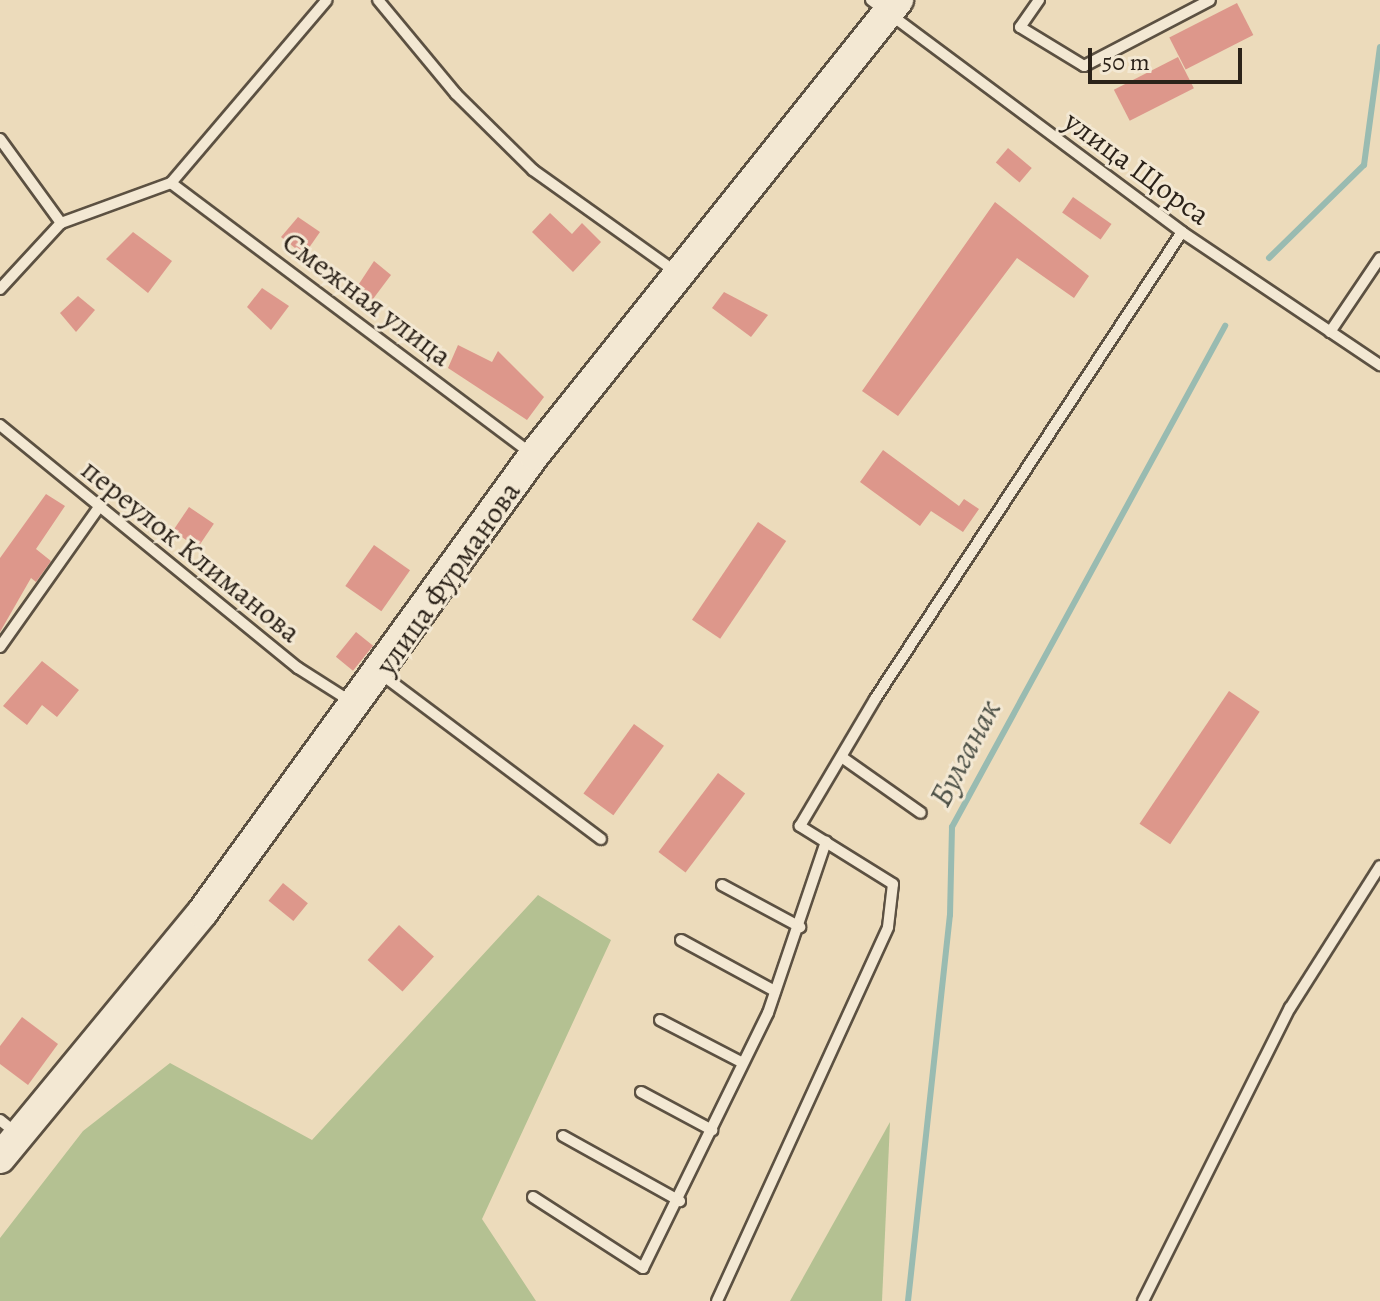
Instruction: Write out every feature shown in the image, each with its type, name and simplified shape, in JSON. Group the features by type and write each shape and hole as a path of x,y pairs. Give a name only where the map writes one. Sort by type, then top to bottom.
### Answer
{"main road":[{"name":"улица Фурманова","path":"0,1158 10,1128 202,913 358,706 534,455 887,4"}],"lane":[{"path":"0,289 61,223 171,183 327,0"},
{"path":"378,0 456,94 533,170 677,273"},
{"path":"1039,0 1020,27 1084,66 1210,0"},
{"name":"улица Щорса","path":"887,4 1182,232 1380,365"},
{"path":"0,139 61,223"},
{"name":"Смежная улица","path":"171,183 534,455"},
{"path":"717,1301 888,927 893,884 800,826 1182,232"},
{"path":"1330,332 1380,258"},
{"name":"переулок Климанова","path":"0,425 298,668 358,706"},
{"path":"0,647 99,507"},
{"path":"381,674 601,839"},
{"path":"843,758 921,813"},
{"path":"533,1197 643,1268 680,1201 775,991 800,927 826,842"},
{"path":"1143,1301 1290,1008 1380,866"},
{"path":"722,885 800,927"},
{"path":"681,940 775,991"},
{"path":"660,1020 741,1062"},
{"path":"641,1092 712,1130"},
{"path":"563,1136 680,1201"}],"green space":[{"path":"538,895 611,940 482,1219 536,1301 0,1301 0,1238 83,1131 170,1063 312,1140"},
{"path":"890,1122 882,1301 790,1301"}],"building":[{"path":"1237,3 1253,35 1186,70 1169,38"},
{"path":"1178,57 1194,88 1130,121 1114,90"},
{"path":"1008,148 1032,168 1020,182 996,163"},
{"path":"1073,197 1112,224 1101,240 1062,213"},
{"path":"995,202 1089,276 1074,298 1017,258 898,416 862,391"},
{"path":"550,213 572,234 582,223 601,242 573,272 532,232"},
{"path":"298,217 320,232 304,255 281,237"},
{"path":"133,232 172,261 148,293 106,259"},
{"path":"374,261 391,275 370,303 353,293"},
{"path":"262,288 289,306 271,330 247,307"},
{"path":"724,292 768,315 751,337 712,308"},
{"path":"78,296 95,310 76,332 60,313"},
{"path":"458,345 492,362 498,351 544,397 527,420 448,368"},
{"path":"883,450 959,506 964,499 979,509 963,532 931,511 920,526 860,482"},
{"path":"46,494 65,506 36,549 51,561 36,582 31,578 0,632 0,558"},
{"path":"189,507 214,524 198,548 173,531"},
{"path":"758,522 786,541 720,639 692,620"},
{"path":"374,545 410,570 381,611 345,586"},
{"path":"356,632 373,646 353,671 336,657"},
{"path":"42,661 79,690 57,717 42,705 27,725 3,706"},
{"path":"1229,691 1260,712 1170,844 1140,824"},
{"path":"634,724 664,746 613,815 583,794"},
{"path":"718,773 745,793 686,873 658,852"},
{"path":"283,883 308,903 293,921 269,901"},
{"path":"399,925 434,956 402,991 368,960"},
{"path":"22,1017 58,1044 28,1085 0,1064 0,1046"}],"waterway":[{"name":"Булганак","path":"1269,258 1364,165 1380,47"},
{"name":"Булганак","path":"908,1301 950,915 952,827 1225,326"}]}
